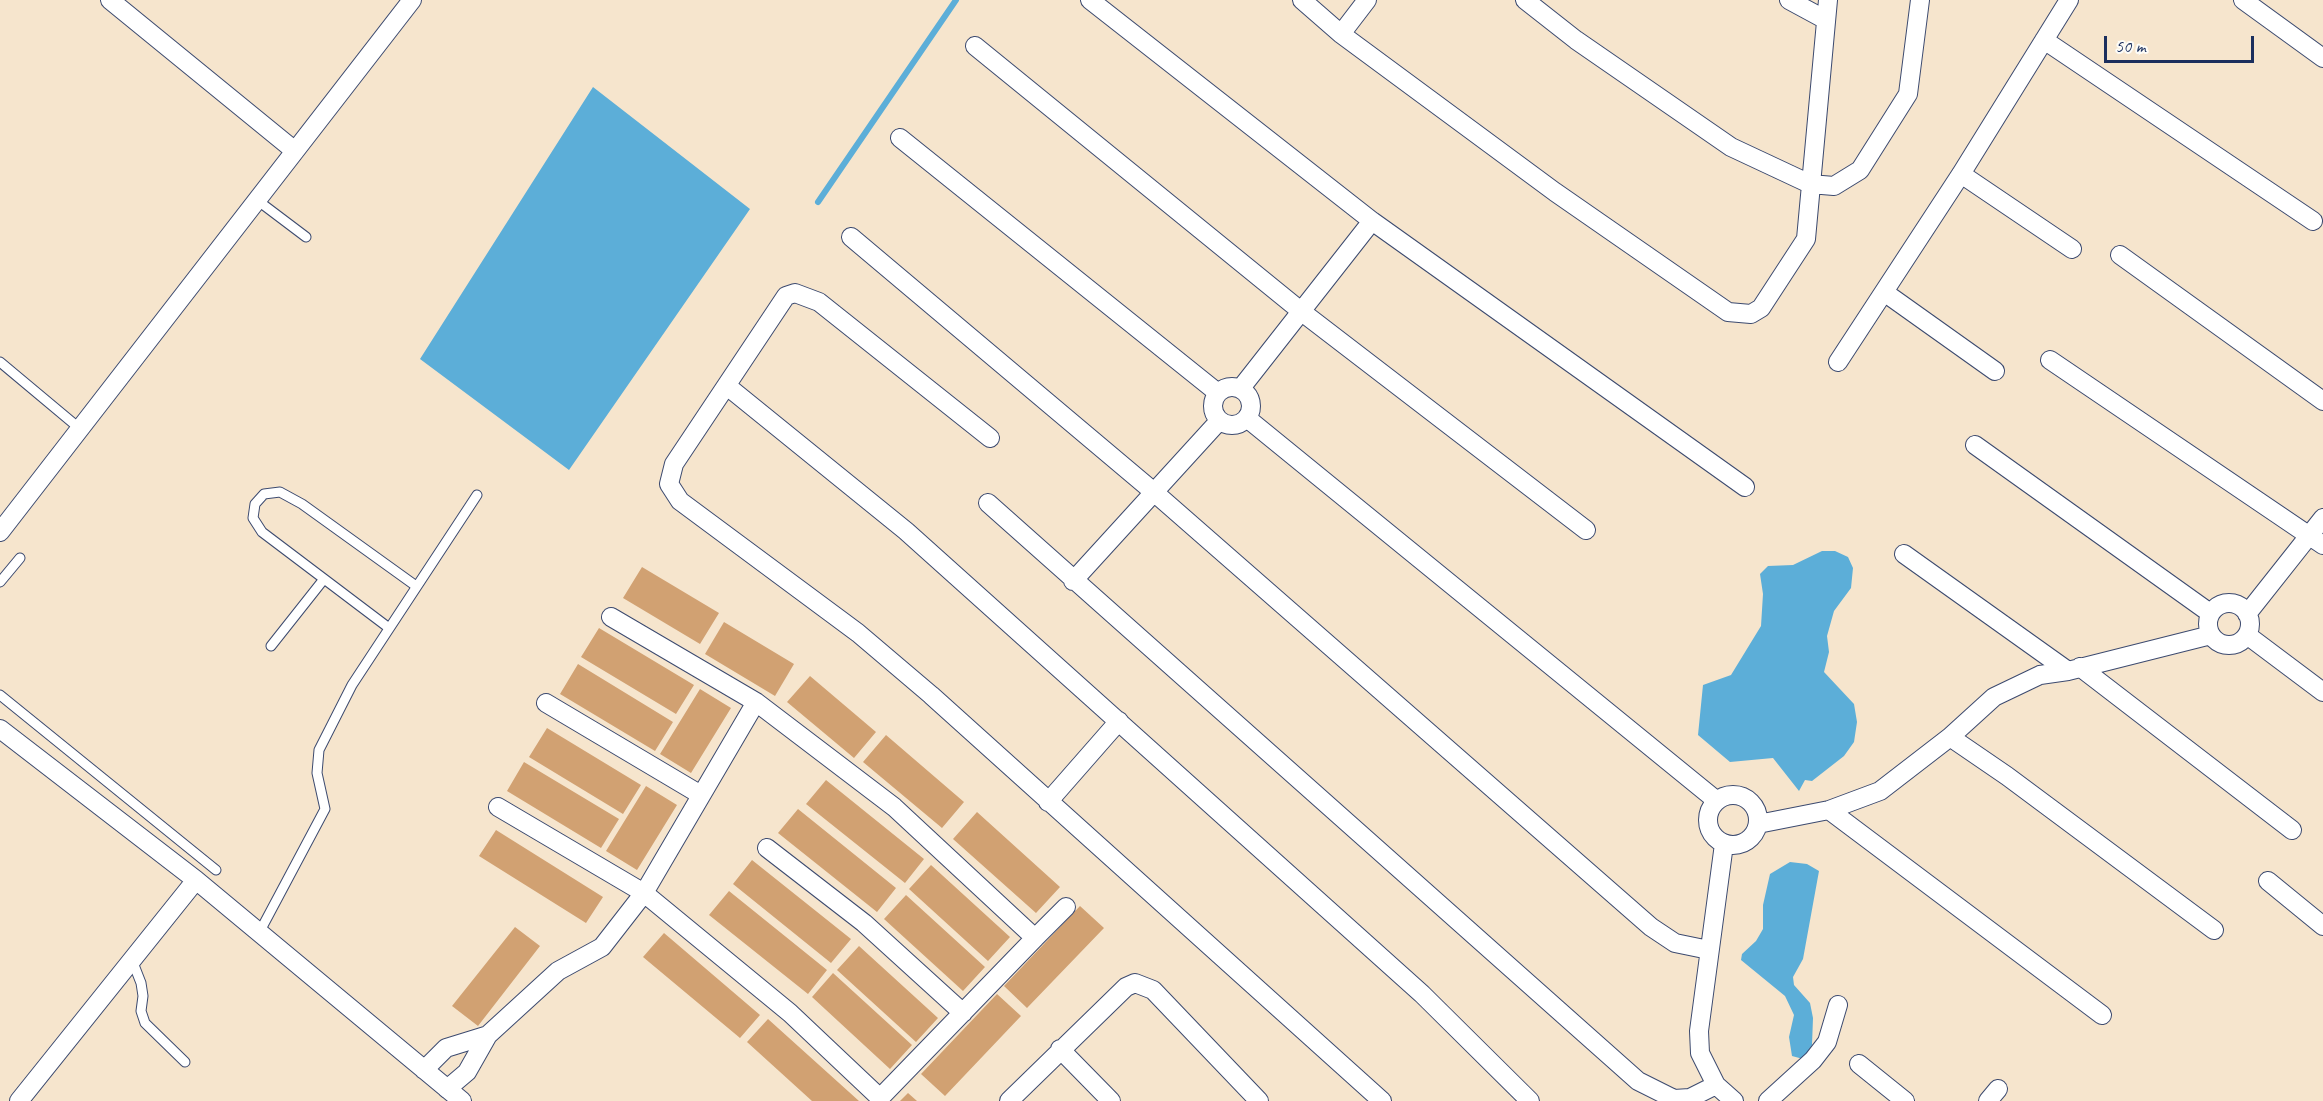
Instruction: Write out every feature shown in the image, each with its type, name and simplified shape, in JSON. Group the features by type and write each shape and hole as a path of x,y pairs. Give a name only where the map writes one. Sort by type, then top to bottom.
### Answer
{"street":[{"path":"110,0 295,151"},
{"path":"0,532 412,0"},
{"path":"1090,0 1372,220 1745,486"},
{"path":"1302,0 1341,34 1555,192 1728,312 1751,314 1761,308 1794,261 1806,239 1828,0"},
{"path":"1341,34 1367,0"},
{"path":"1525,0 1576,40 1731,147 1810,183 1834,186 1860,170 1903,105 1912,81 1920,0"},
{"path":"1789,0 1826,20"},
{"path":"1838,362 1961,174 2069,0"},
{"path":"2243,0 2323,58"},
{"path":"2044,40 2313,221"},
{"path":"975,46 1302,312 1586,530"},
{"path":"900,138 1218,393"},
{"path":"1961,174 2072,249"},
{"path":"1240,388 1372,220"},
{"path":"851,237 1155,494 1652,927 1675,943 1709,950"},
{"path":"2120,255 2323,401"},
{"path":"1884,292 1995,371"},
{"path":"990,438 819,302 806,295 795,293 786,296 674,464 669,484 672,493 858,633 1382,1101"},
{"path":"2049,360 2317,540"},
{"path":"727,386 906,531 1422,994 1530,1101"},
{"path":"1228,387 1240,388 1250,396 1252,408 1248,419 1239,425 1229,425 1219,421 1214,412 1213,402 1218,393 1228,387"},
{"path":"1248,419 1717,801"},
{"path":"1073,581 1155,494 1219,421"},
{"path":"1975,445 2210,613"},
{"path":"988,503 1073,581 1638,1081 1674,1099 1690,1098 1716,1085"},
{"path":"2247,614 2317,540 2323,518"},
{"path":"1905,554 2074,669 2292,830"},
{"path":"2229,603 2240,606 2247,614 2250,624 2247,635 2236,644 2222,644 2211,635 2207,624 2210,613 2218,606 2229,603"},
{"path":"611,617 756,702 894,807 1035,938"},
{"path":"1758,824 1829,810 1880,790 1950,737 1994,697 2040,675 2074,669 2211,635"},
{"path":"2247,635 2323,692"},
{"path":"447,1089 467,1072 488,1035 558,971 602,947 644,893 756,702"},
{"path":"546,703 701,795"},
{"path":"1048,802 1119,721"},
{"path":"0,729 196,879 462,1101"},
{"path":"1950,737 2007,776 2214,930"},
{"path":"1733,795 1749,801 1758,816 1758,824 1749,839 1733,845 1724,844 1711,833 1708,825 1711,808 1717,801 1733,795"},
{"path":"498,807 644,893 790,1013 878,1100 1066,907"},
{"path":"1829,810 2102,1015"},
{"path":"1724,844 1699,1031 1700,1053 1716,1085 1734,1101"},
{"path":"767,848 864,924 963,1013"},
{"path":"20,1101 131,958 196,879"},
{"path":"2268,881 2323,926"},
{"path":"1008,1101 1126,987 1135,983 1153,990 1259,1101"},
{"path":"1768,1101 1813,1060 1827,1042 1838,1005"},
{"path":"424,1071 446,1048 488,1035"},
{"path":"1060,1049 1111,1101"},
{"path":"1859,1064 1905,1101"}],"lane":[{"path":"258,200 306,237"},
{"path":"0,362 79,428"},
{"path":"388,628 262,532 253,518 255,504 264,494 280,492 302,504 416,586"},
{"path":"259,933 325,809 317,773 319,750 352,685 477,495"},
{"path":"0,582 20,558"},
{"path":"271,645 324,579"},
{"path":"0,695 216,870"},
{"path":"131,958 141,983 143,996 141,1011 145,1023 185,1062"}],"water":[{"path":"593,87 750,209 569,470 420,359"},
{"path":"1822,551 1835,551 1848,557 1853,568 1851,588 1834,611 1827,636 1829,652 1824,672 1854,704 1857,722 1854,742 1844,756 1812,781 1805,780 1799,791 1773,758 1730,762 1698,735 1703,685 1731,675 1761,626 1763,594 1760,574 1768,566 1793,565"},
{"path":"1790,862 1807,864 1819,871 1803,959 1793,977 1794,985 1810,1003 1813,1018 1812,1045 1803,1059 1792,1056 1789,1037 1794,1015 1785,996 1741,960 1742,954 1756,941 1763,929 1763,905 1770,874"}],"building":[{"path":"642,567 719,613 700,644 623,598"},
{"path":"724,622 794,664 775,696 705,654"},
{"path":"599,628 694,685 676,714 581,657"},
{"path":"578,664 673,722 655,751 560,694"},
{"path":"810,676 876,732 854,758 787,702"},
{"path":"700,689 731,708 691,773 660,754"},
{"path":"547,728 641,785 623,814 529,757"},
{"path":"886,735 964,802 942,828 863,762"},
{"path":"524,762 619,819 601,848 507,791"},
{"path":"826,780 924,859 905,883 806,804"},
{"path":"646,786 677,805 637,870 606,851"},
{"path":"798,809 896,888 877,912 778,833"},
{"path":"977,812 1060,887 1036,913 953,839"},
{"path":"496,830 603,897 586,923 479,856"},
{"path":"752,860 851,939 831,963 733,884"},
{"path":"931,865 1010,937 988,961 909,889"},
{"path":"729,891 827,970 808,994 709,915"},
{"path":"906,895 985,967 963,991 884,919"},
{"path":"1080,906 1104,928 1027,1008 1004,986"},
{"path":"515,927 540,946 478,1026 452,1006"},
{"path":"664,933 760,1015 740,1038 643,957"},
{"path":"859,946 938,1018 916,1042 837,970"},
{"path":"833,973 912,1045 890,1069 812,997"},
{"path":"997,994 1021,1016 945,1096 921,1074"},
{"path":"768,1019 859,1101 812,1101 747,1042"},
{"path":"908,1093 917,1101 900,1101"}],"waterway":[{"path":"818,202 956,0"}]}
